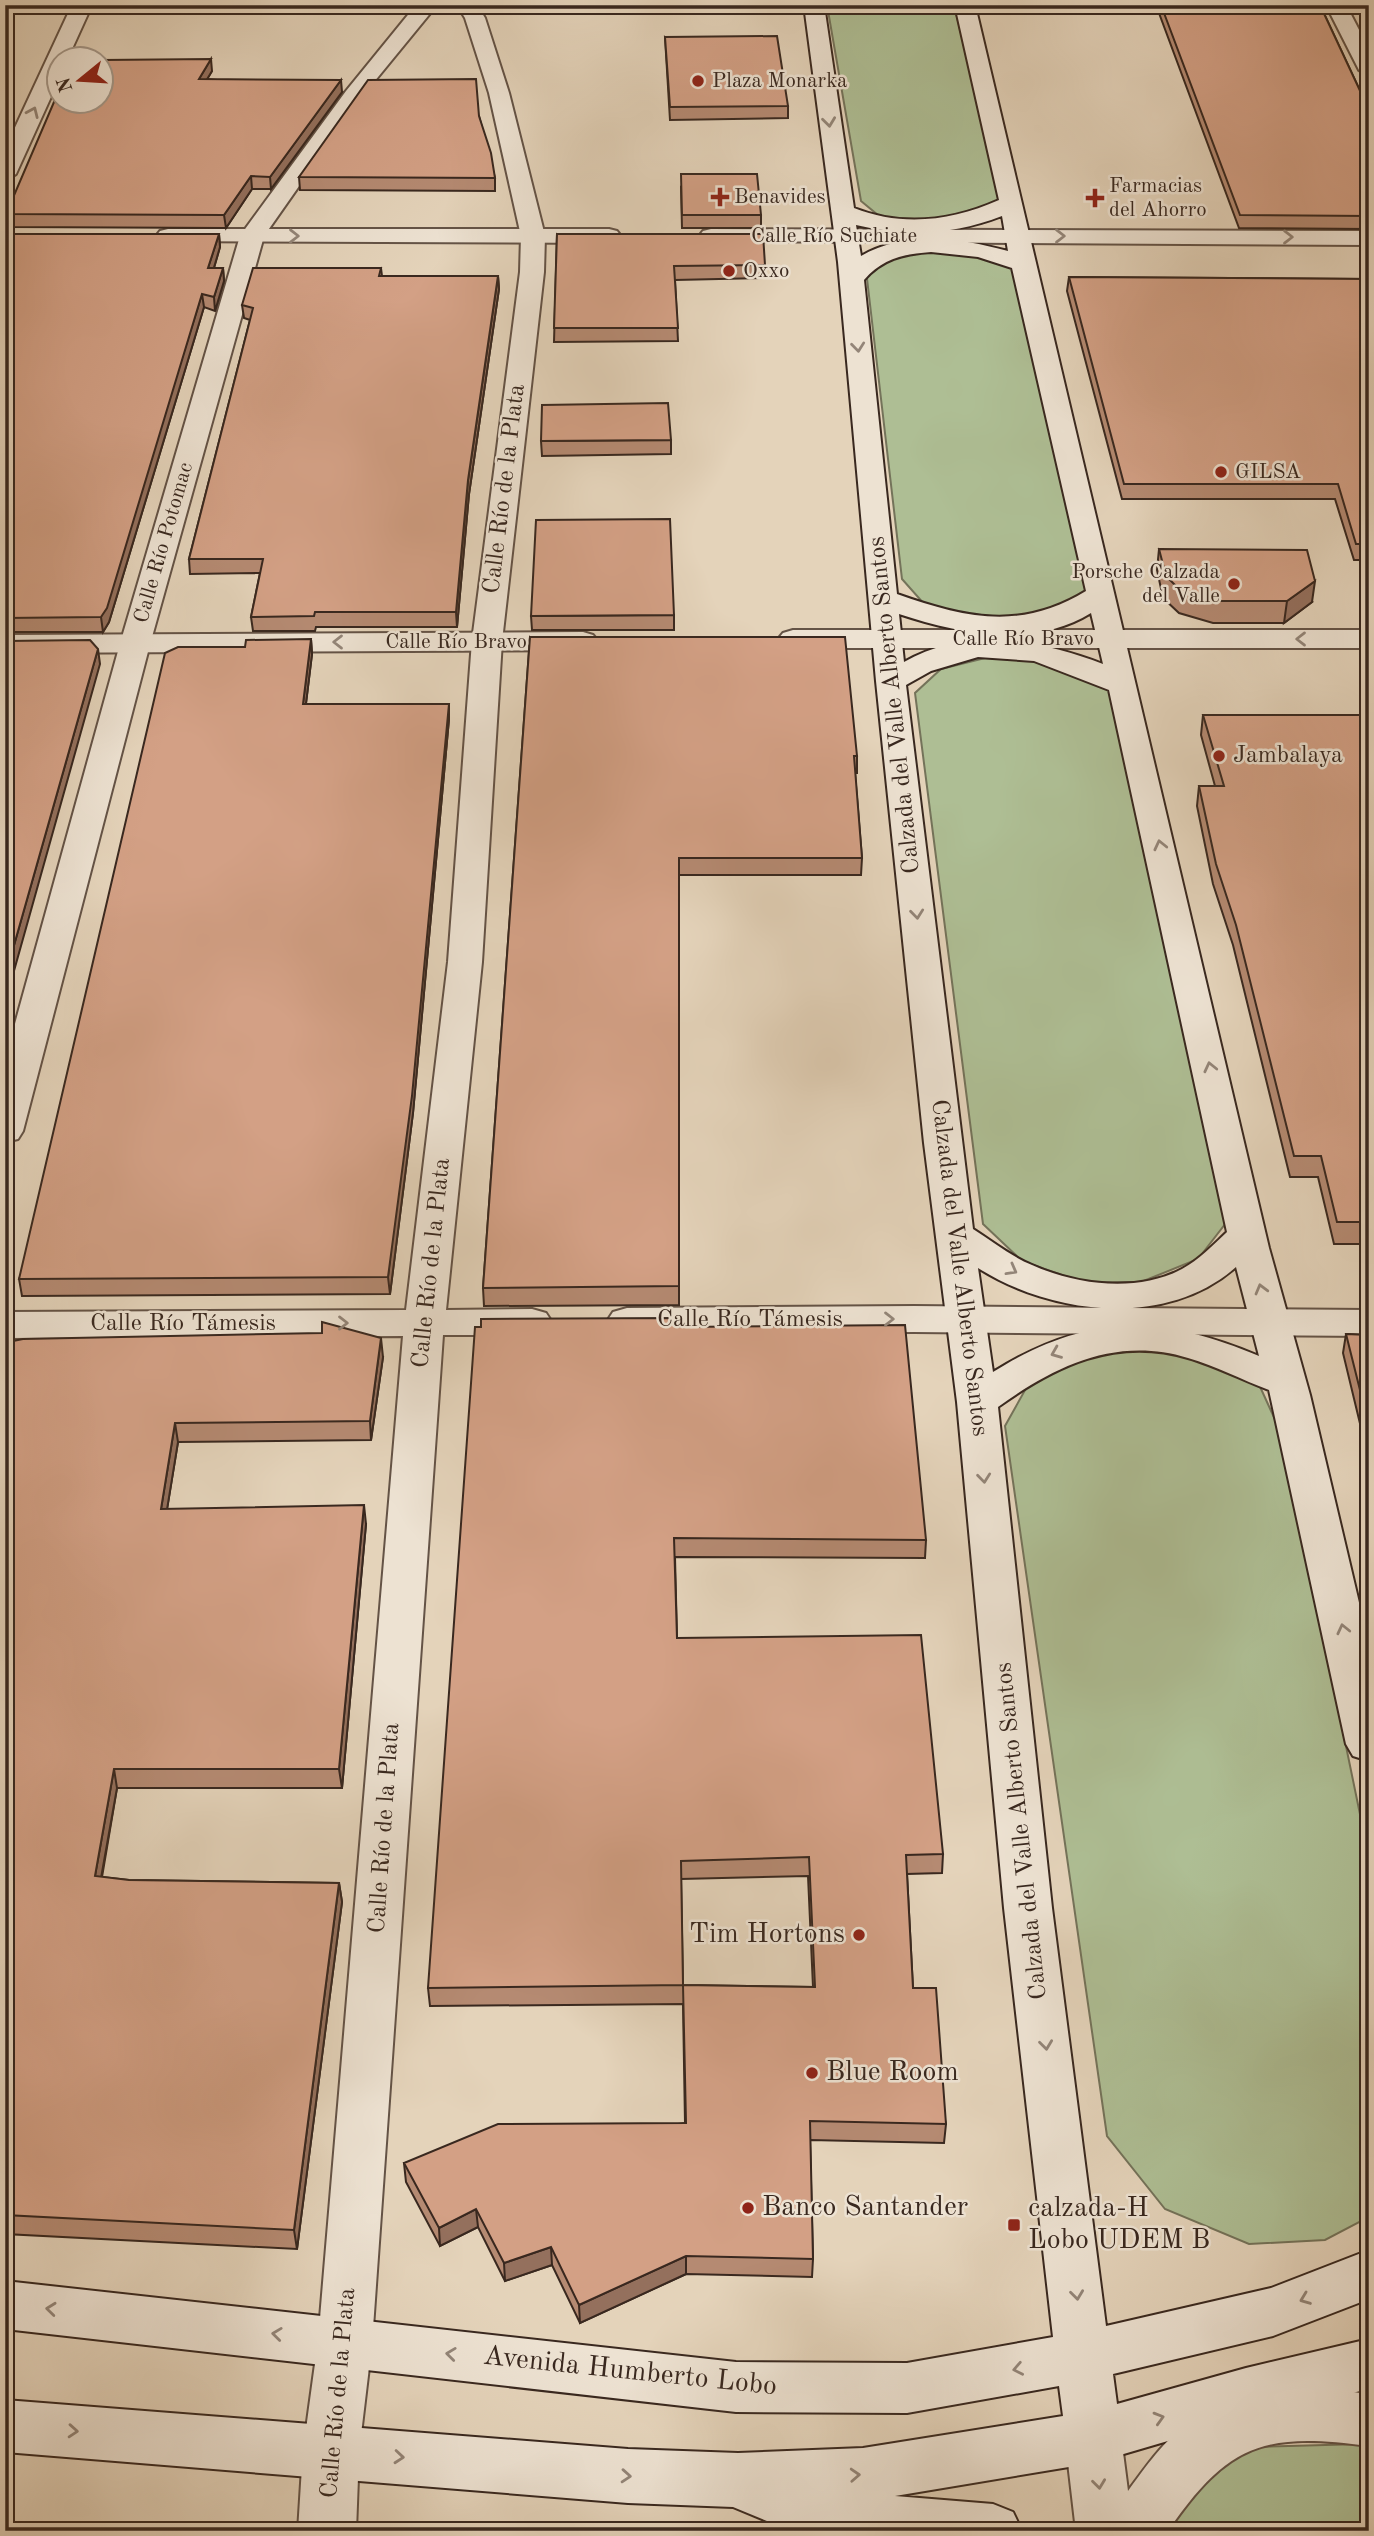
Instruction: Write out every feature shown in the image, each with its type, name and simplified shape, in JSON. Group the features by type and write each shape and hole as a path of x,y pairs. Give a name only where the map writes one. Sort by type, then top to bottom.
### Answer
{"street":[{"path":"5,174 82,5"},
{"name":"Calzada del Valle Alberto Santos","path":"814,5 851,280 891,681 954,1234 976,1402 1028,1908 1105,2531"},
{"path":"965,5 1011,203 1019,249 1124,685 1247,1235 1286,1382 1369,1744"},
{"path":"1336,5 1369,70"},
{"name":"Calle Río Potomac","path":"5,1131 53,942 135,644 252,236 354,95 447,12"},
{"name":"Calle Río de la Plata","path":"327,2531 331,2451 345,2342 424,1322 466,962 487,641 532,272 534,236 499,93 447,12"},
{"path":"843,224 863,221 887,227 924,226 986,216 1011,203"},
{"name":"Calle Río Suchiate","path":"695,236 843,224 1019,249 1369,238"},
{"path":"143,236 631,236"},
{"path":"851,280 858,268 874,257 900,249 931,245 986,250 1019,249"},
{"path":"884,599 953,622 995,626 1051,621 1077,612 1101,594"},
{"name":"Calle Río Bravo","path":"765,639 1369,639"},
{"name":"Calle Río Bravo","path":"5,644 616,640"},
{"path":"891,681 927,661 953,651 981,647 1044,653 1087,666 1124,685"},
{"path":"954,1234 1016,1273 1045,1284 1074,1292 1130,1296 1172,1288 1195,1279 1247,1235"},
{"name":"Calle Río Támesis","path":"5,1325 966,1320 1369,1323"},
{"path":"976,1402 1047,1356 1079,1344 1118,1338 1162,1339 1197,1347 1286,1382"},
{"name":"Avenida Humberto Lobo","path":"5,2305 736,2387 907,2388 1085,2356 1273,2312 1369,2274"},
{"path":"5,2426 628,2476 738,2480 863,2475 1093,2437 1246,2393 1369,2364"},
{"path":"1134,2531 1172,2477 1209,2442 1268,2418 1315,2413 1369,2420"},
{"path":"738,2480 783,2502 873,2522 993,2531"}],"green space":[{"path":"827,5 954,5 1002,201 980,214 906,222 878,215 861,201"},
{"path":"928,247 1003,258 1020,275 1088,590 1064,610 1014,623 969,622 925,605 902,579 866,270 890,253"},
{"path":"985,658 1038,658 1113,691 1229,1219 1198,1259 1141,1282 1082,1282 1022,1261 983,1224 915,693 941,669"},
{"path":"1101,1346 1194,1352 1257,1380 1282,1435 1369,1858 1369,2217 1325,2240 1249,2244 1165,2209 1107,2136 1005,1426 1034,1374"},
{"path":"1362,2444 1369,2447 1369,2531 1169,2531 1180,2497 1249,2447"}],"building":[{"path":"1161,5 1320,5 1369,110 1369,216 1240,215"},
{"name":"Plaza Monarka","path":"777,36 788,106 670,107 665,37"},
{"path":"211,59 199,79 341,80 270,177 251,176 224,215 6,214 48,116 116,116 116,60"},
{"path":"476,79 479,116 491,153 495,178 299,177 368,80"},
{"path":"681,174 757,174 761,215 682,215"},
{"path":"5,234 219,234 208,268 223,268 214,297 202,294 107,608 101,617 5,618"},
{"path":"557,234 763,234 765,265 674,266 678,328 554,328"},
{"path":"253,268 381,268 379,276 498,276 468,480 456,612 315,612 314,616 251,617 263,559 189,559 253,308 242,305"},
{"path":"1069,277 1369,279 1369,544 1356,544 1338,484 1124,484"},
{"path":"668,403 671,440 541,441 542,405"},
{"path":"670,519 674,615 531,616 536,520"},
{"path":"1159,549 1307,550 1315,581 1287,601 1216,601 1182,592 1166,576"},
{"path":"530,637 845,637 857,756 854,756 862,858 679,858 679,1286 483,1288"},
{"path":"311,639 303,704 449,704 412,1096 388,1277 19,1279 165,653 178,647 245,647 246,640"},
{"path":"90,640 98,649 5,977 5,641"},
{"path":"1203,715 1369,715 1369,1222 1337,1222 1321,1156 1294,1156 1236,925 1216,864 1199,786 1224,786"},
{"path":"679,1318 679,1327 905,1325 926,1540 674,1538 677,1638 921,1635 943,1854 906,1855 913,1988 936,1988 946,2124 810,2121 813,2259 686,2256 579,2305 551,2247 504,2263 476,2209 439,2228 404,2163 498,2124 686,2123 683,1985 428,1988 475,1327 481,1327 481,1319","holes":["809,1857 815,1987 683,1985 681,1861"]},
{"path":"322,1322 381,1338 370,1421 175,1423 161,1509 364,1505 339,1769 114,1769 95,1876 129,1880 339,1883 294,2230 5,2215 5,1345 23,1339 322,1333"},
{"path":"1346,1334 1369,1335 1369,1426"}],"place":[{"name":"Plaza Monarka","path":"698,81"},
{"name":"Benavides","path":"720,197"},
{"name":"Farmacias del Ahorro","path":"1095,198"},
{"name":"Oxxo","path":"729,271"},
{"name":"GILSA","path":"1221,472"},
{"name":"Porsche Calzada del Valle","path":"1234,584"},
{"name":"Jambalaya","path":"1219,756"},
{"name":"Tim Hortons","path":"859,1935"},
{"name":"Blue Room","path":"812,2073"},
{"name":"Banco Santander","path":"748,2208"},
{"name":"calzada-H Lobo UDEM B","path":"1014,2225"}]}
